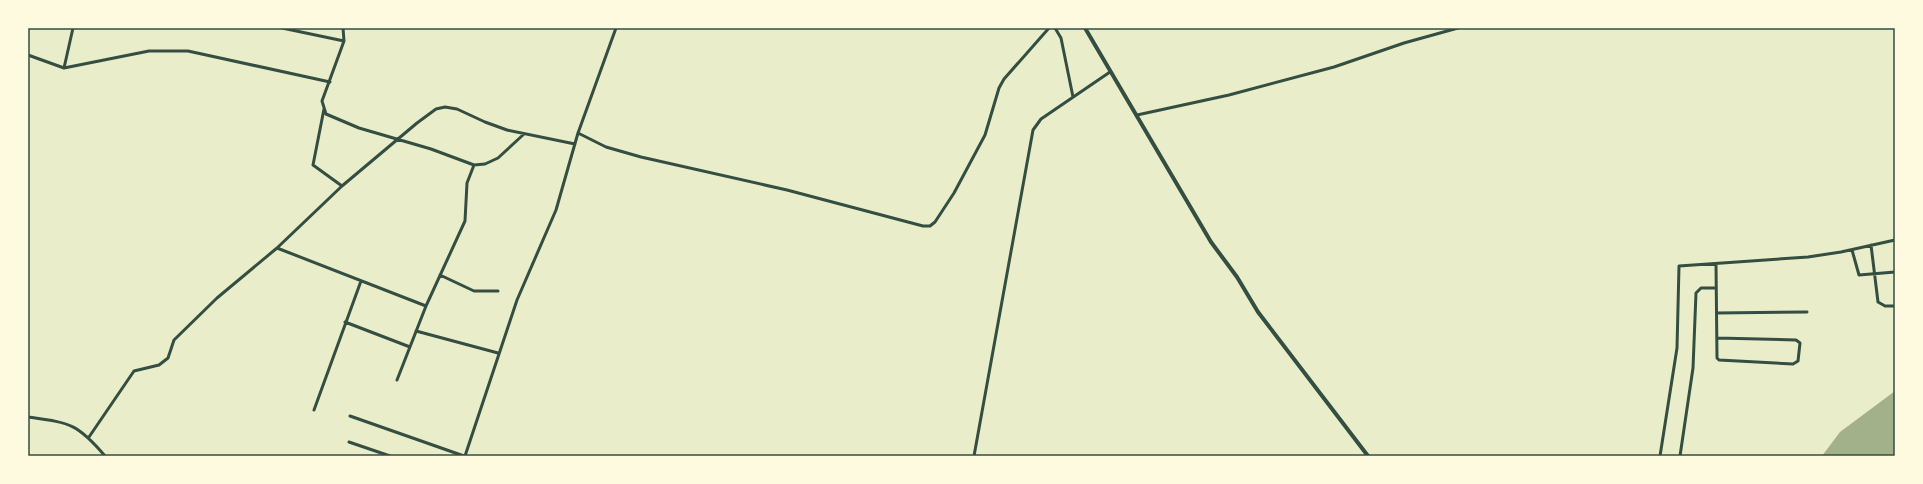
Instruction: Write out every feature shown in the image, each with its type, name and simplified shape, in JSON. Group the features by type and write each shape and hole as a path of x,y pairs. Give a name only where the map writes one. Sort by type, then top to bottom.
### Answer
{"main road":[{"path":"1085,28 1211,242 1237,277 1258,312 1368,456"}],"street":[{"path":"64,68 73,28"},
{"path":"282,28 344,41"},
{"path":"343,28 344,41 322,101 326,114 359,128 398,139 474,165 485,164 498,158 524,134"},
{"path":"350,416 464,456 517,300 556,210 578,133 616,28"},
{"path":"578,133 606,146 641,157 787,190 923,226 930,226 935,222 954,193 985,135 1004,79 1049,28"},
{"path":"1055,28 1061,38 1072,96"},
{"path":"1137,115 1229,95 1327,69 1404,43 1458,28"},
{"path":"28,55 64,68 149,51 188,51 330,82"},
{"path":"974,456 1030,138 1033,130 1041,119 1072,96 1110,72"},
{"path":"325,107 313,165 342,186"},
{"path":"89,437 134,371 159,366 168,358 174,340 227,289 277,248 342,186 436,109 444,107 457,109 507,130 575,144"},
{"path":"398,380 426,306 465,221 467,183 474,165"},
{"path":"1660,456 1678,348 1679,266 1808,257 1852,250 1895,240"},
{"path":"1871,246 1878,302 1885,306 1895,306"},
{"path":"277,248 426,306"},
{"path":"1852,250 1859,275 1875,275 1895,272"},
{"path":"1716,264 1717,358 1721,361 1793,364 1800,358 1800,343 1796,340 1717,338"},
{"path":"440,275 474,291 498,291"},
{"path":"314,410 361,281"},
{"path":"1680,456 1693,368 1696,293 1701,288 1716,288"},
{"path":"1717,313 1807,312"},
{"path":"345,322 410,347"},
{"path":"416,331 498,353"},
{"path":"28,417 64,422 76,428 89,437 105,456"},
{"path":"349,442 390,456"}],"shaded area":[{"path":"1895,391 1895,456 1822,456 1840,432"}]}
